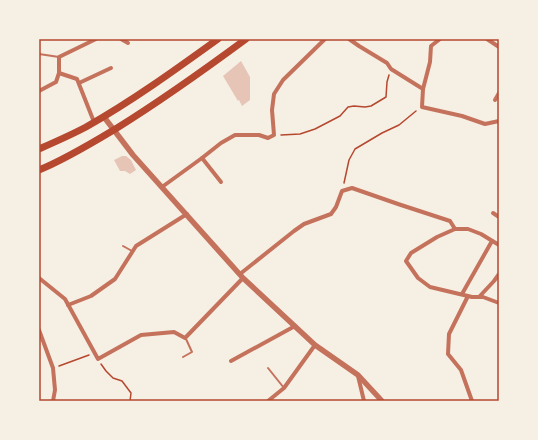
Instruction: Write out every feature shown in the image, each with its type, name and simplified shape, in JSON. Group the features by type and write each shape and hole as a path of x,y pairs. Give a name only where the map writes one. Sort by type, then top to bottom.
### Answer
{"highway":[{"path":"39,149 84,128 104,116 133,98 218,39"},
{"path":"39,170 93,143 114,130 181,87 246,39"}],"street":[{"path":"39,91 56,82 59,73 59,57 96,39"},
{"path":"121,39 128,43"},
{"path":"162,187 221,143 235,135 259,135 268,138 274,135 272,110 274,94 283,80 325,39"},
{"path":"349,39 387,63 391,69 423,89"},
{"path":"440,39 431,46 430,62 423,89 422,106 462,116 485,124 499,121"},
{"path":"487,39 499,47"},
{"path":"79,83 111,68"},
{"path":"59,73 77,80 94,122"},
{"path":"495,100 499,94"},
{"path":"104,116 133,155 242,276 315,346 358,375 382,401"},
{"path":"202,158 221,182"},
{"path":"39,278 65,299 98,359 141,335 174,332 185,338 242,276 294,231 304,224 330,214 336,207 342,191 352,188 450,221 455,229"},
{"path":"492,213 499,217"},
{"path":"68,305 91,296 115,279 136,246 186,214"},
{"path":"499,245 481,234 468,229 455,229 437,237 411,253 406,261 418,278 430,287 468,296 483,297 499,303"},
{"path":"462,294 492,240"},
{"path":"479,297 499,274"},
{"path":"468,296 449,334 448,354 461,370 472,401"},
{"path":"231,362 295,326"},
{"path":"39,330 53,368 55,390 53,401"},
{"path":"268,401 284,388 315,346"},
{"path":"358,375 364,401"}],"lane":[{"path":"39,54 59,57"},
{"path":"123,246 133,251"},
{"path":"183,357 192,352 185,338"},
{"path":"268,368 284,388"}],"path":[{"path":"274,135 300,134 315,129 340,116 348,107 371,106 386,97 387,82 391,69"},
{"path":"342,191 349,160 355,150 382,133 399,125 422,106"},
{"path":"53,368 90,355 98,359 113,378 122,381 131,393 130,401"}],"building":[{"path":"241,61 250,77 250,100 242,106 223,76"},
{"path":"122,156 126,156 131,160 136,170 130,174 125,171 120,171 114,160"}]}
